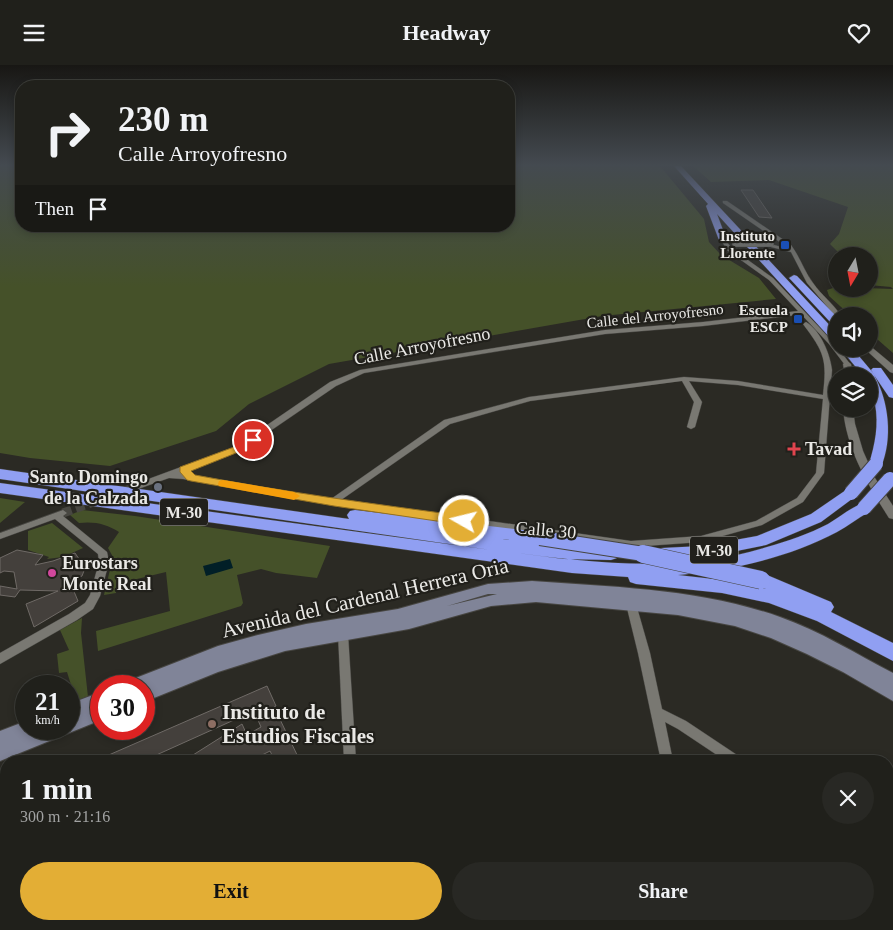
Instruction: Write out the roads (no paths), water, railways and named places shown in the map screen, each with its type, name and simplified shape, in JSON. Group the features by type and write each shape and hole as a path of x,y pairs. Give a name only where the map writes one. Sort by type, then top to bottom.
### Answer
{"highway":[{"path":"710,206 722,238"},
{"path":"714,206 828,332"},
{"path":"726,206 828,312"},
{"path":"844,357 847,364"},
{"name":"Calle 30","path":"0,475 131,489 563,553 656,555 702,552 760,541 816,518 851,493 876,464 888,434 885,405 879,391 855,357"},
{"path":"867,357 893,394"},
{"name":"Calle 30","path":"0,488 588,569 623,571 715,565 777,551 830,530 864,508 892,475"},
{"path":"131,489 540,538 638,552 703,564 761,580 802,596 891,648"},
{"path":"588,569 624,577 749,591 792,603 840,623 891,648"}],"main road":[{"name":"Avenida del Cardenal Herrera Oria","path":"155,678 224,651 258,641 314,628 398,615 488,589 532,586 662,597 741,611 777,622 813,638 893,681"},
{"name":"Avenida del Cardenal Herrera Oria","path":"155,691 236,658 285,645 409,623 476,603 508,597 536,596 631,604 710,614 763,629 836,661 893,694"},
{"path":"0,739 15,733"},
{"path":"0,753 32,740"}],"street":[{"path":"731,206 789,246 796,254 808,279 829,307"},
{"path":"722,238 736,246 773,245 796,254"},
{"path":"722,238 728,249 771,279 822,345 828,359 828,367"},
{"path":"773,245 778,242 778,238"},
{"path":"736,246 734,249 738,256"},
{"path":"798,312 828,335"},
{"name":"Calle del Arroyofresno","path":"530,343 605,332 784,315 798,312"},
{"path":"806,324 828,336"},
{"name":"Calle Arroyofresno","path":"131,489 238,449 333,384 362,371 530,343"},
{"path":"878,356 893,370"},
{"path":"684,379 698,401 691,427"},
{"path":"168,475 334,502 631,544 701,539 759,523 800,500 820,473 828,398 740,381 684,379 529,399 447,422 334,502"},
{"path":"849,417 854,445 864,467 893,515"},
{"path":"184,470 191,478"},
{"path":"0,536 59,514 102,552 104,562 95,596 89,606 0,659"},
{"path":"631,604 666,755"},
{"path":"343,634 350,755"},
{"path":"657,712 682,725 727,755"}],"water":[{"path":"230,559 233,568 206,576 203,566"}],"tunnel":[{"path":"63,513 138,486"}],"place":[{"name":"Instituto Llorente","path":"785,245"},
{"name":"Escuela ESCP","path":"798,319"},
{"name":"Tavad","path":"794,449"},
{"name":"Santo Domingo de la Calzada","path":"158,487"},
{"name":"Eurostars Monte Real","path":"52,573"},
{"name":"Instituto de Estudios Fiscales","path":"212,724"}]}
